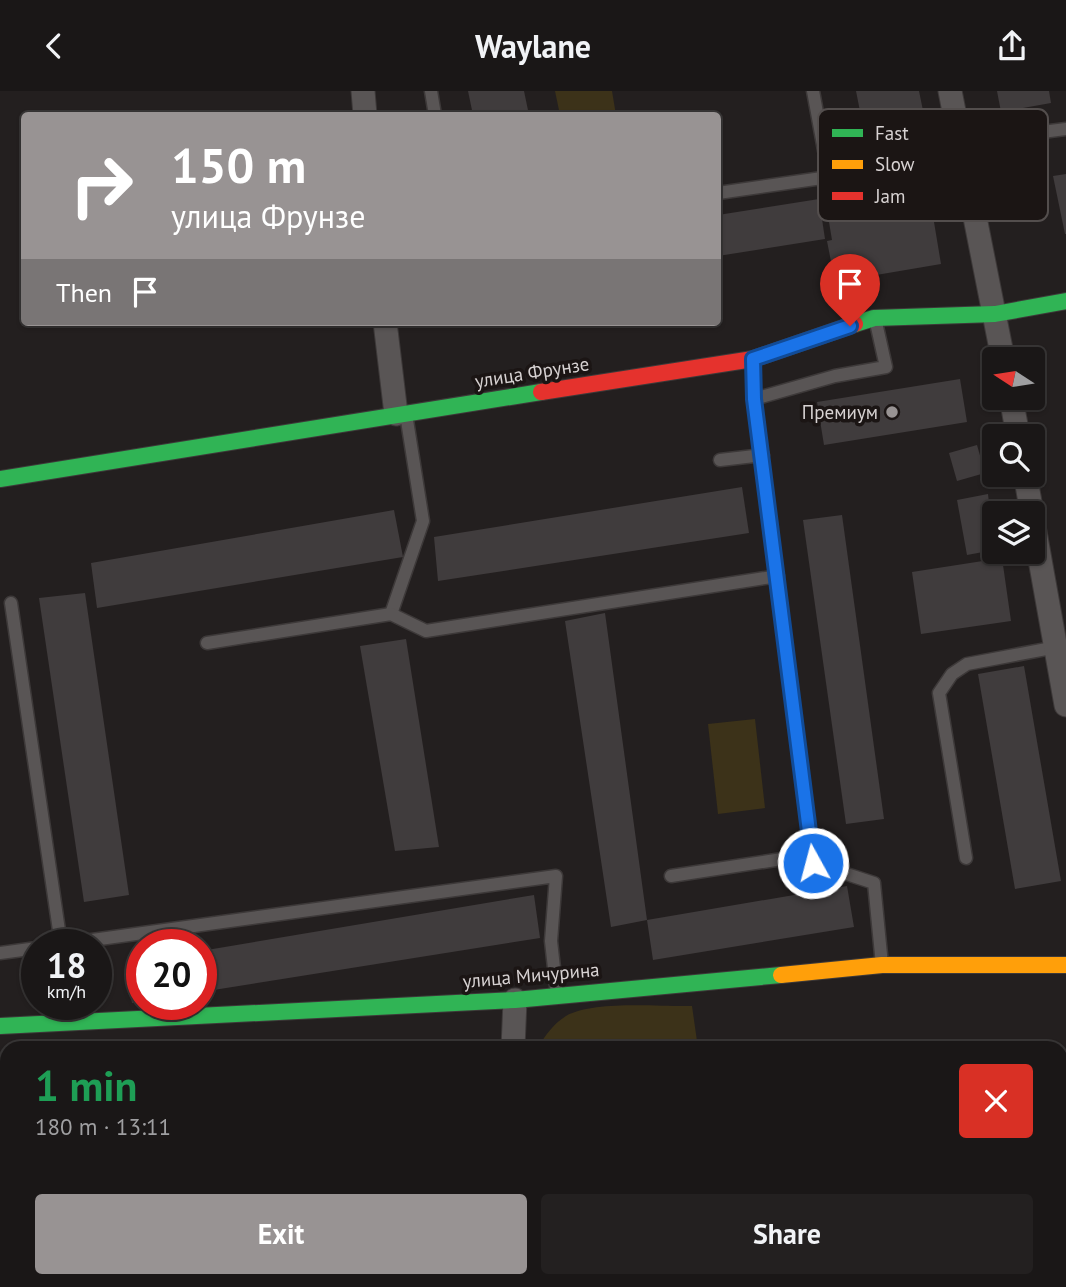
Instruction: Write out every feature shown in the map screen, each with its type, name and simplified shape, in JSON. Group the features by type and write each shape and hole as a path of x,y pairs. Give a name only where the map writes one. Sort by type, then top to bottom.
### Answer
{"street":[{"path":"363,91 365,112"},
{"path":"950,91 954,109"},
{"path":"976,221 1001,347"},
{"name":"улица Фрунзе","path":"0,479 753,359 874,318 995,314 1066,301"},
{"path":"386,326 401,413"},
{"path":"1041,564 1066,705"},
{"name":"улица Мичурина","path":"0,1027 515,1000 882,965 1066,965"},
{"path":"513,1041 515,1000"}],"lane":[{"path":"431,91 434,112"},
{"path":"813,91 818,118"},
{"path":"1048,131 1066,129"},
{"path":"721,193 818,179"},
{"path":"754,399 835,376 886,367 882,339 874,318"},
{"path":"753,359 754,399 813,863"},
{"path":"391,614 423,521 401,413"},
{"path":"720,460 763,454"},
{"path":"207,643 391,614 426,631 778,576"},
{"path":"11,603 56,929"},
{"path":"966,858 939,693 952,674 967,664 1057,647"},
{"path":"671,876 795,857 874,883 882,965"},
{"path":"112,938 556,876 551,941 557,995"},
{"path":"0,953 21,950"}],"shaded area":[{"path":"555,91 612,91 616,112 559,112"},
{"path":"755,719 765,808 718,814 708,724"},
{"path":"628,1005 692,1006 697,1041 542,1041 566,1016 593,1008"}],"building":[{"path":"468,91 524,91 528,112 472,112"},
{"path":"856,91 919,91 923,109 860,109"},
{"path":"997,91 1049,91 1051,103 1000,109"},
{"path":"1066,174 1066,234 1065,234 1053,176"},
{"path":"818,199 818,221 822,221 825,239 721,256 721,215"},
{"path":"829,221 934,221 941,264 835,282 827,241 832,240"},
{"name":"Премиум","path":"960,379 967,422 824,445 817,402"},
{"path":"977,445 982,474 957,481 949,453"},
{"path":"742,487 749,533 438,581 434,537"},
{"path":"988,494 989,501 982,501 982,552 967,555 957,500"},
{"path":"394,510 403,557 97,608 91,563"},
{"path":"842,515 884,819 846,824 803,520"},
{"path":"982,561 982,564 1003,564 1011,621 921,634 912,572"},
{"path":"85,593 129,895 84,902 39,598"},
{"path":"605,613 647,920 611,927 565,621"},
{"path":"406,639 439,847 395,851 360,646"},
{"path":"1024,666 1061,881 1015,889 978,674"},
{"path":"847,886 854,927 653,960 647,920"},
{"path":"534,895 540,938 217,989 217,948"}],"traffic: fast":[{"path":"855,324 874,318 995,314 1066,301"},
{"path":"0,479 541,392"},
{"path":"0,1026 515,1000 781,975"}],"traffic: slow":[{"path":"781,975 882,965 1066,965"}],"traffic: jam":[{"path":"541,392 753,359 855,324"}],"place":[{"name":"Премиум","path":"892,412"}],"route":[{"path":"813,863 754,399 753,359 850,326"}]}
